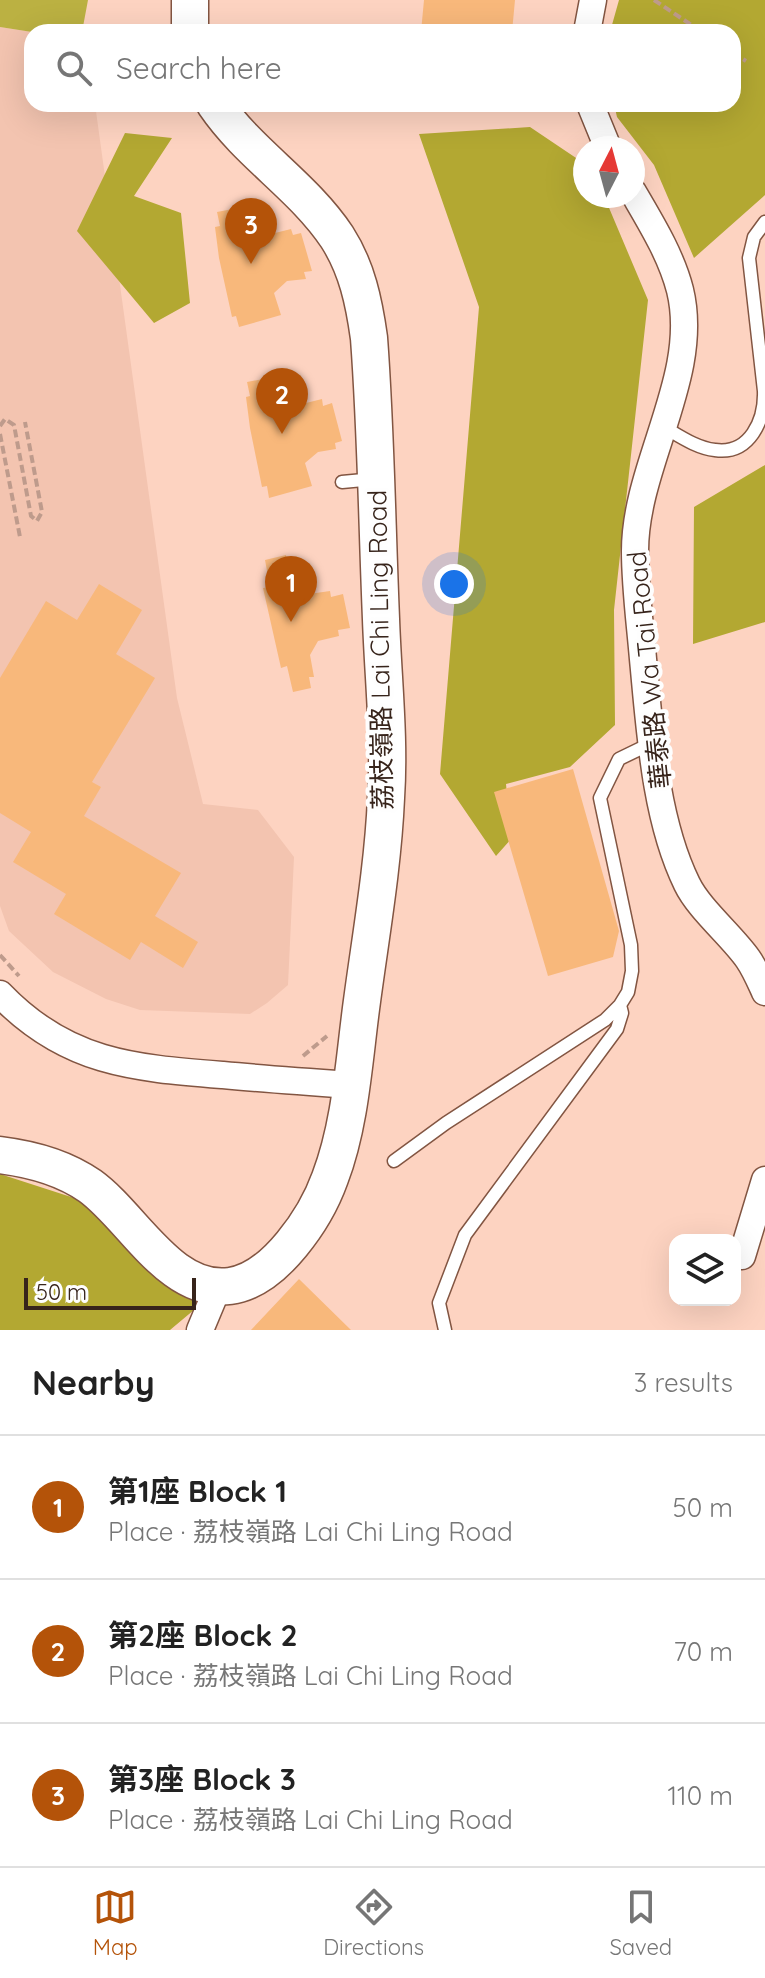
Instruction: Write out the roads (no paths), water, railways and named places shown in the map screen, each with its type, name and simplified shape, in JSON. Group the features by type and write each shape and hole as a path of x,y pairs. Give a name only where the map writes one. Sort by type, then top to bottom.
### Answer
{"street":[{"path":"190,0 190,24"},
{"path":"588,24 593,0"},
{"name":"荔枝嶺路 Lai Chi Ling Road","path":"218,1287 242,1284 266,1271 303,1226 330,1180 351,1085 387,796 358,481 369,338 365,309 355,273 338,239 290,183 239,136 221,112"},
{"path":"593,112 603,136"},
{"name":"華泰路 Wa Tai Road","path":"641,208 670,263 683,305 683,341 642,496 635,547 652,743 667,832 688,887 749,961 765,992"},
{"path":"0,994 28,1021 50,1035 108,1061 165,1070 351,1085"},
{"path":"0,1155 42,1163 88,1185 109,1202 173,1268 195,1283 218,1287 200,1330"},
{"path":"742,1256 758,1229 765,1180"}],"lane":[{"path":"662,426 700,446 720,451 740,446 759,424 764,409 764,391 749,258 754,237 765,222"},
{"path":"394,1161 446,1123 605,1020 620,1005 631,984 631,945 600,798 619,759 652,743"},
{"path":"445,1330 439,1303 465,1235 617,1029 622,1013 620,1005"}],"place":[{"name":"第3座 Block 3","path":"251,264"},
{"name":"第2座 Block 2","path":"282,434"},
{"name":"第1座 Block 1","path":"291,622"}]}
